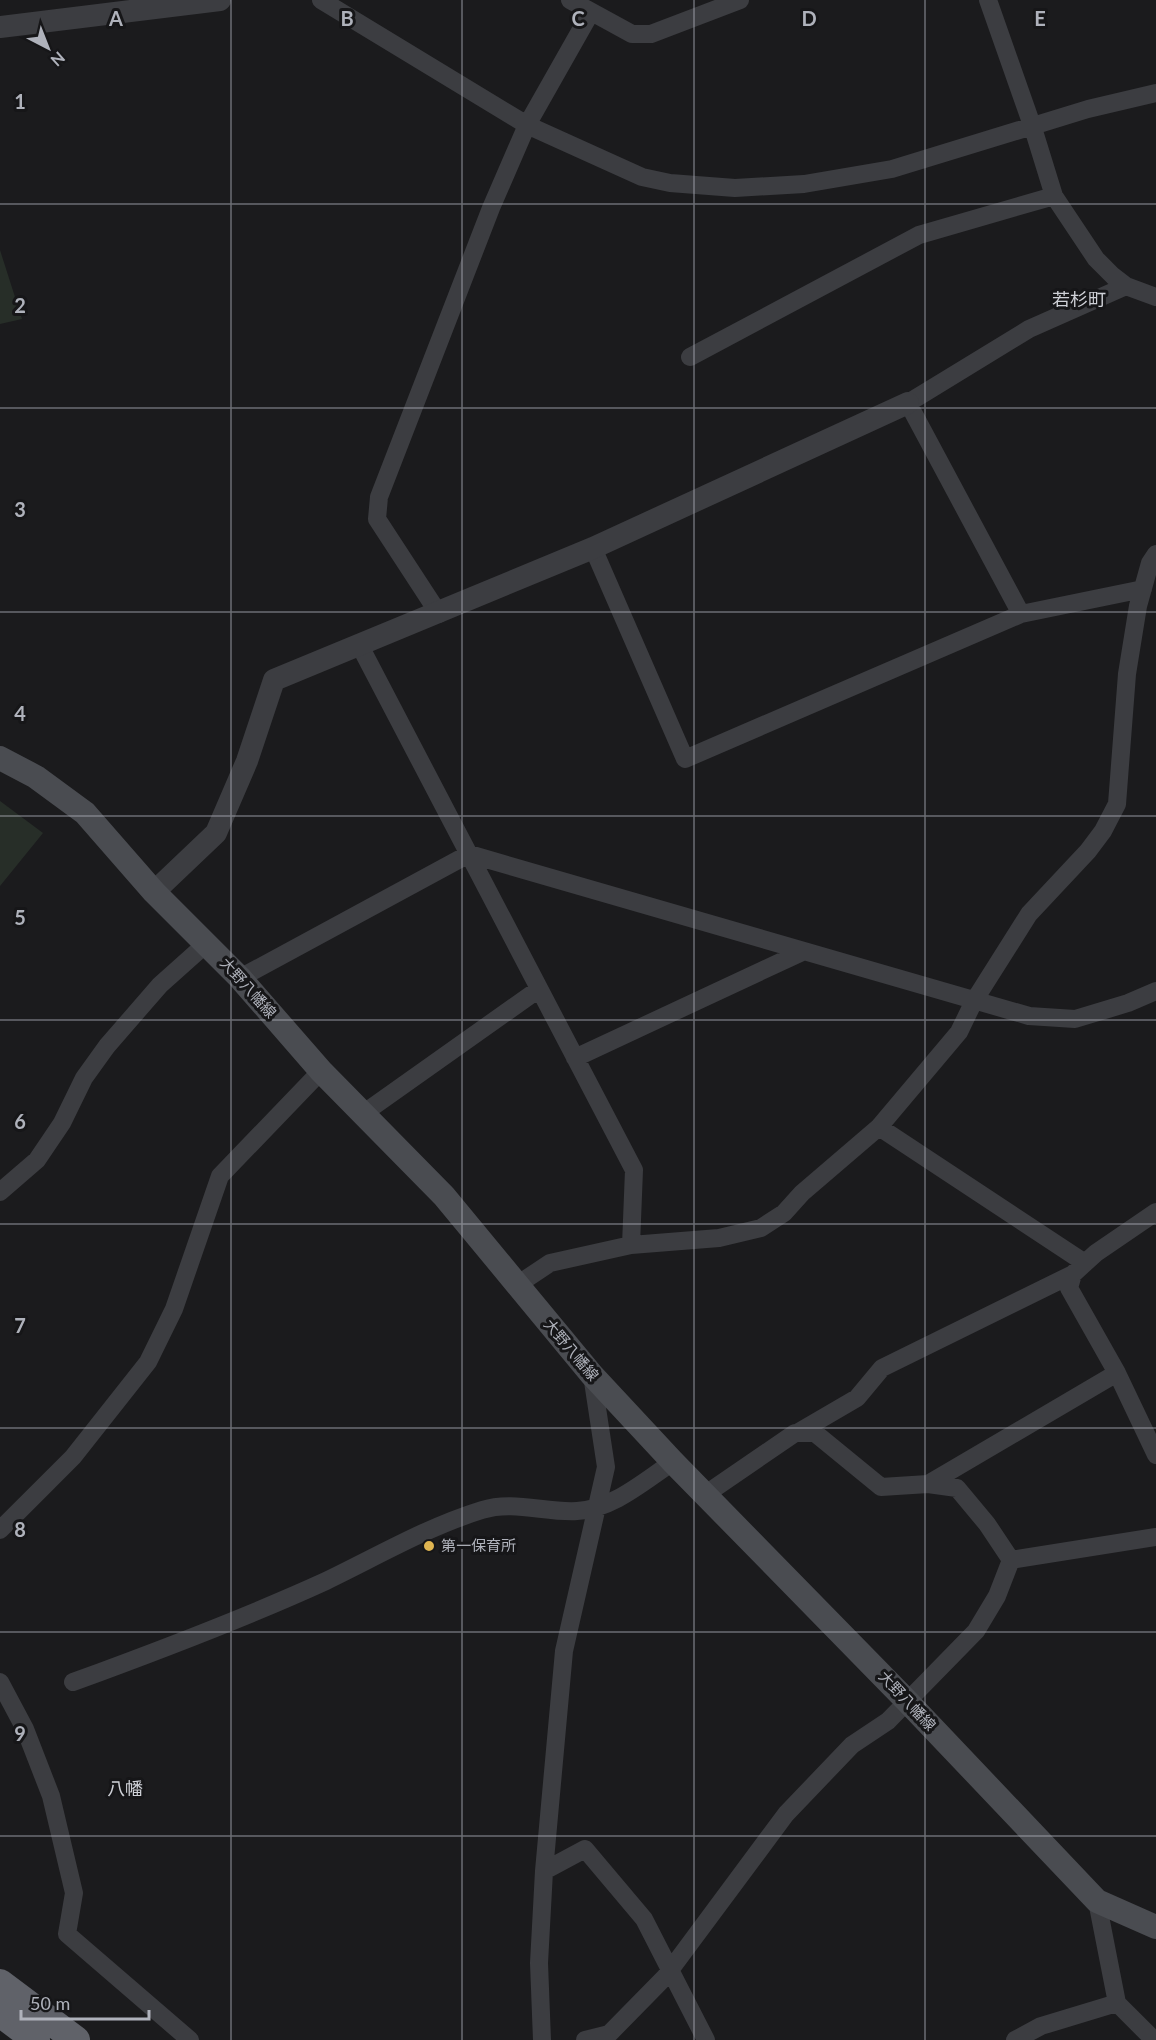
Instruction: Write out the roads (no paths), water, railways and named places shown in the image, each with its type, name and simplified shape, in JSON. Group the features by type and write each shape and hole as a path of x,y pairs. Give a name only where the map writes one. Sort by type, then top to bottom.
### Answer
{"highway":[{"path":"0,1983 76,2040"},
{"path":"0,2013 36,2040"}],"main road":[{"name":"大野八幡線","path":"0,758 36,777 85,813 154,892 240,978 321,1071 444,1196 592,1375 673,1462 907,1701 1096,1900 1156,1927"}],"street":[{"path":"0,27 220,0"},
{"path":"321,0 526,125 642,177 670,183 735,188 804,184 892,169 1034,128 1088,109 1156,93"},
{"path":"570,0 633,34 651,34 740,0"},
{"path":"988,0 1034,128 1054,196 1096,259 1126,286 1156,297"},
{"path":"439,614 376,519 379,497 490,208 526,125 591,12"},
{"path":"690,357 919,235 1054,196"},
{"path":"154,892 216,833 247,761 274,680 439,614 593,548 908,403 1029,329 1126,286"},
{"path":"908,403 1021,614"},
{"path":"593,548 685,759 1021,614 1143,589"},
{"path":"516,1285 550,1263 631,1245 718,1238 761,1228 784,1213 802,1192 879,1127 959,1032 974,1002 1029,914 1088,851 1103,831 1117,804 1127,674 1138,606 1150,563 1156,554"},
{"path":"360,646 634,1170 631,1245"},
{"path":"240,978 469,855 1029,1016 1075,1019 1128,1003 1156,991"},
{"path":"0,1192 37,1160 62,1123 84,1078 107,1046 160,985 207,943"},
{"path":"575,1058 802,951"},
{"path":"364,1113 539,989"},
{"path":"0,1530 73,1457 148,1362 174,1310 220,1176 321,1071"},
{"path":"879,1127 1079,1268"},
{"path":"706,1494 795,1433 857,1398 882,1368 1079,1268 1156,1212"},
{"path":"1079,1268 1069,1288 1117,1373 1156,1455"},
{"path":"928,1484 1117,1373"},
{"path":"542,2040 539,1963 544,1871 564,1651 595,1506 606,1467 592,1375"},
{"path":"795,1433 815,1433 881,1487 928,1484 957,1488 987,1524 1011,1560"},
{"path":"73,1682 191,1639 326,1581 420,1532 485,1509 526,1506 578,1511 615,1501 673,1462"},
{"path":"1011,1560 1156,1537"},
{"path":"585,2040 609,2034 670,1971 786,1814 852,1745 888,1721 976,1631 997,1596 1011,1560"},
{"path":"0,1682 25,1729 51,1796 74,1893 67,1934 190,2040"},
{"path":"544,1871 585,1849 644,1919 706,2040"},
{"path":"1096,1900 1117,2003 1154,2040"},
{"path":"1016,2040 1041,2026 1117,2003"}],"place":[{"name":"第一保育所","path":"429,1546"}],"district":[{"name":"若杉町","path":"1079,300"},
{"name":"八幡","path":"125,1789"}]}
